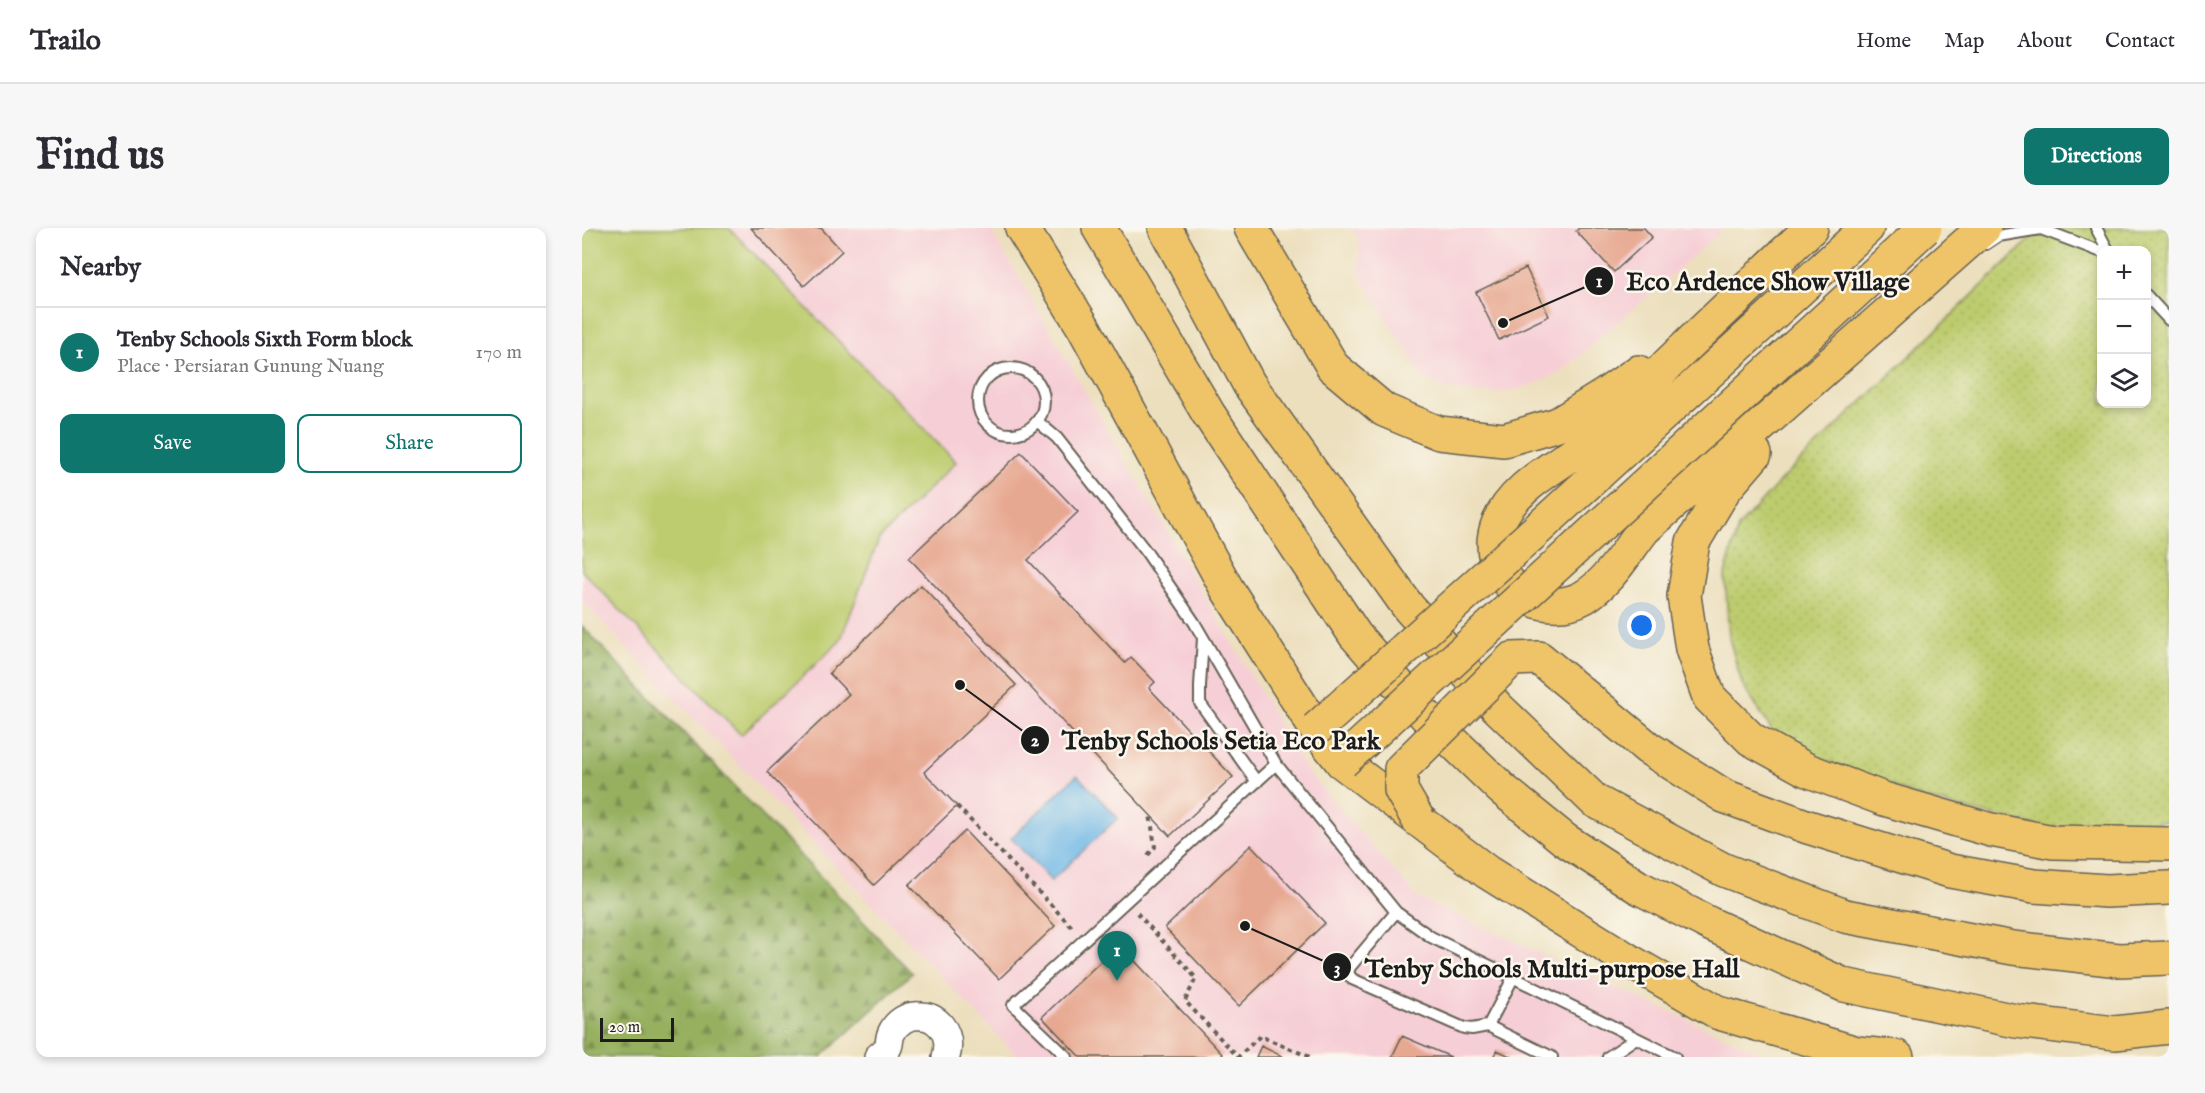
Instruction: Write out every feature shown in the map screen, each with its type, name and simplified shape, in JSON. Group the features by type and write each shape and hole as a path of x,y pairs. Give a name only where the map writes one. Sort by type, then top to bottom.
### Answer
{"highway":[{"path":"1022,228 1084,328 1227,589 1316,729 1342,762 1487,872 1628,960 1719,1013 1857,1053 1897,1057"},
{"path":"1099,228 1208,413 1355,634 1424,714 1502,789 1565,840 1638,887 1710,924 1844,985 2016,1021 2115,1033 2169,1027"},
{"path":"1165,228 1249,384 1410,608 1497,707 1595,801 1724,870 1845,916 2013,948 2119,960 2169,958"},
{"path":"1251,228 1333,367 1384,410 1439,433 1504,440 1558,424 1605,395 1722,312"},
{"path":"1811,228 1591,440 1535,481 1511,502 1498,524 1494,542 1494,559 1514,588 1526,598 1558,605 1570,603 1604,582 1644,529 1859,340 1978,243"},
{"path":"1316,729 1867,228"},
{"path":"1342,762 1924,228"},
{"path":"1859,340 1724,490 1693,542 1684,596 1692,649 1709,697 1751,739 1807,770 1884,799 1991,830 2054,843 2169,844"},
{"path":"1419,820 1401,790 1401,769 1512,659 1539,658 1648,748 1724,796 1808,827 1950,871 2034,886 2107,891 2169,888"}],"street":[{"path":"878,1057 888,1047 891,1032 897,1024 916,1015 927,1016 943,1028 947,1038 946,1057"}],"lane":[{"path":"2096,228 2106,246"},
{"path":"1978,243 1998,236 2042,229 2097,250"},
{"path":"2151,300 2169,320"},
{"path":"1008,367 1019,368 1029,373 1037,380 1044,400 1037,421 1029,429 1019,433 998,432 988,426 981,417 978,406 981,385 988,376 1008,367"},
{"path":"1037,421 1057,438 1145,550 1203,638 1276,765 1396,912 1431,937 1675,1057"},
{"path":"1203,638 1200,703 1257,782"},
{"path":"1067,1057 1012,1005 1276,765"},
{"path":"1396,912 1350,968 1348,974 1352,979 1464,1028 1488,1026 1552,1057"},
{"path":"1488,1026 1513,978"},
{"path":"1608,1057 1636,1038"}],"path":[{"path":"957,807 1072,927 1081,920"},
{"path":"1147,856 1155,847 1150,814"},
{"path":"1126,901 1196,978 1185,1001 1238,1057 1260,1036 1310,1057"}],"shaded area":[{"path":"582,228 990,228 1306,770 1418,898 1770,1057 1018,1057 582,601"},
{"path":"1351,228 1725,228 1561,372 1535,384 1504,393 1474,393 1444,388 1422,377 1359,274 1359,241"}],"green space":[{"path":"582,228 729,228 956,462 879,539 840,641 741,735 582,571"},
{"path":"2042,228 2169,228 2169,821 2048,829 1925,799 1780,743 1742,684 1729,638 1725,575 1738,527 1784,477"},
{"path":"582,626 912,973 821,1057 582,1057"}],"water":[{"path":"1077,775 1118,818 1051,881 1011,838"}],"building":[{"path":"751,228 821,228 842,251 804,286"},
{"path":"1579,228 1644,228 1652,237 1614,272 1576,231"},
{"path":"1526,268 1549,316 1499,340 1476,292"},
{"path":"1021,452 1078,512 1028,560 1125,663 1131,657 1155,682 1149,688 1233,777 1170,836 909,558"},
{"path":"921,585 1016,685 924,772 957,806 874,885 767,772 849,694 829,673"},
{"path":"965,831 1055,926 999,979 909,885"},
{"path":"1251,845 1325,923 1239,1006 1165,928"},
{"path":"1119,944 1223,1055 1220,1057 1080,1057 1042,1017"},
{"path":"1402,1036 1451,1057 1392,1057"},
{"path":"1261,1046 1284,1057 1256,1057"},
{"path":"1497,1050 1512,1057 1493,1057"}],"place":[{"name":"Eco Ardence Show Village","path":"1503,323"},
{"name":"Tenby Schools Setia Eco Park","path":"960,685"},
{"name":"Tenby Schools Multi-purpose Hall","path":"1245,926"},
{"name":"Tenby Schools Sixth Form block","path":"1117,981"}]}
